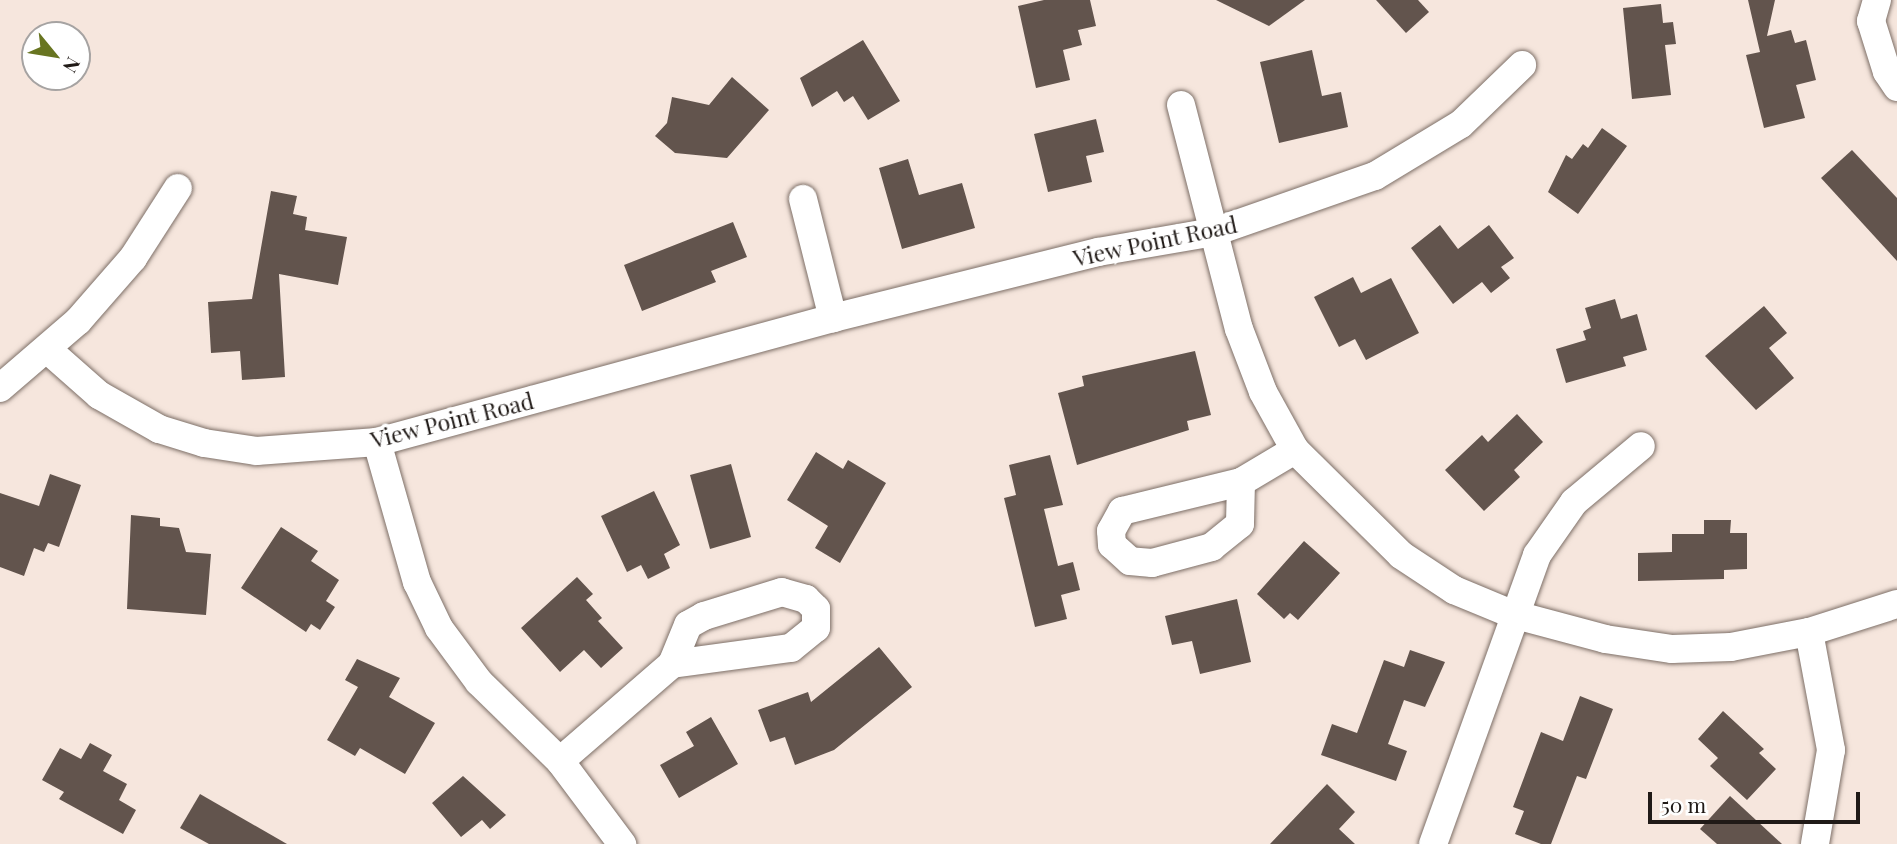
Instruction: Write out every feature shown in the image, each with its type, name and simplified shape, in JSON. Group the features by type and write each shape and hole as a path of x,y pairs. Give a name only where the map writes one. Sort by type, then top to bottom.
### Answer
{"street":[{"path":"1877,0 1871,21 1886,72 1897,87"},
{"name":"View Point Road","path":"48,350 99,395 159,429 204,443 257,451 377,442 832,318 1098,252 1214,232 1375,176 1461,124 1522,65"},
{"path":"1181,106 1239,329 1263,391 1295,450 1401,555 1454,590 1512,614 1605,639 1672,649 1731,647 1809,632 1897,604"},
{"path":"0,388 48,350 133,258 178,188"},
{"path":"803,199 832,318"},
{"path":"377,442 417,582 439,628 479,682 560,761 622,844"},
{"path":"1431,844 1512,614 1537,555 1574,502 1641,446"},
{"path":"1241,482 1295,450"},
{"path":"560,761 672,664 688,625 704,616 782,592 806,599 816,609 816,628 791,648 672,664"},
{"path":"1809,632 1831,750 1815,844"}],"building":[{"path":"1044,0 1090,0 1096,26 1078,30 1082,45 1063,50 1070,80 1036,88 1018,6"},
{"path":"1216,0 1305,0 1269,26"},
{"path":"1376,0 1418,0 1429,12 1406,33"},
{"path":"1748,0 1775,0 1767,36 1791,30 1795,43 1806,40 1816,80 1796,85 1805,118 1764,128 1746,55 1760,52"},
{"path":"1661,4 1663,23 1673,22 1676,44 1665,45 1671,95 1632,99 1623,8"},
{"path":"863,40 900,101 868,120 853,96 844,102 837,91 812,107 800,78"},
{"path":"1312,50 1322,96 1341,92 1348,127 1279,143 1260,62"},
{"path":"732,77 769,110 727,158 675,153 655,136 667,123 672,97 709,105"},
{"path":"1096,119 1104,152 1086,156 1092,182 1048,192 1034,134"},
{"path":"1602,128 1627,146 1578,214 1548,192 1566,155 1572,159 1583,144 1588,148"},
{"path":"1852,150 1897,198 1897,261 1821,178"},
{"path":"908,159 919,195 962,183 975,228 902,249 879,168"},
{"path":"271,191 297,196 293,214 307,217 305,230 347,237 338,285 279,274 285,377 242,380 240,351 211,353 208,302 252,299"},
{"path":"733,222 747,257 711,271 716,282 642,311 624,265"},
{"path":"1440,225 1458,249 1489,225 1514,258 1501,267 1510,278 1491,293 1482,282 1453,304 1411,248"},
{"path":"1353,277 1361,293 1391,278 1419,333 1366,360 1355,339 1339,347 1314,297"},
{"path":"1615,299 1621,319 1637,314 1647,350 1623,357 1626,366 1566,383 1556,349 1586,340 1583,331 1591,328 1585,308"},
{"path":"1764,306 1787,333 1769,348 1794,378 1756,410 1705,356"},
{"path":"1195,351 1211,415 1187,421 1189,430 1077,465 1058,393 1084,386 1082,376"},
{"path":"1517,414 1543,442 1514,470 1520,477 1484,511 1445,470 1482,435 1488,442"},
{"path":"816,452 843,469 848,460 886,483 840,563 815,548 828,526 787,500"},
{"path":"1050,455 1063,505 1044,509 1058,566 1073,562 1080,590 1061,595 1067,619 1035,627 1004,498 1016,495 1009,465"},
{"path":"731,464 751,537 710,549 690,475"},
{"path":"50,474 81,485 59,547 48,543 44,552 34,548 24,576 0,567 0,493 39,506"},
{"path":"654,491 680,545 664,554 670,568 648,579 641,565 627,572 601,516"},
{"path":"131,515 160,518 160,526 179,528 186,552 211,554 206,615 127,609"},
{"path":"1704,520 1731,520 1730,533 1747,533 1747,569 1724,570 1724,579 1638,581 1638,553 1672,552 1672,534 1704,534"},
{"path":"281,527 318,551 311,561 339,580 326,601 335,607 320,630 311,624 306,632 241,588"},
{"path":"1304,541 1340,573 1298,620 1290,613 1284,619 1257,594"},
{"path":"577,577 593,594 586,600 602,618 598,621 623,648 601,668 584,650 560,672 521,628"},
{"path":"1237,599 1251,662 1200,674 1192,641 1172,645 1165,616"},
{"path":"879,647 912,687 834,750 795,765 785,737 770,742 758,710 808,692 811,702"},
{"path":"1410,650 1445,662 1425,707 1404,700 1388,744 1407,751 1396,781 1321,755 1332,724 1357,733 1384,660 1404,667"},
{"path":"357,659 400,678 389,697 435,723 405,774 360,748 355,756 327,740 358,687 345,680"},
{"path":"1580,696 1613,709 1586,779 1577,776 1551,844 1541,844 1515,834 1524,811 1513,807 1541,732 1563,741"},
{"path":"1723,711 1764,749 1759,753 1776,769 1747,800 1710,766 1718,758 1698,739"},
{"path":"711,717 738,764 679,798 660,765 694,746 686,732"},
{"path":"90,743 112,755 103,771 127,784 119,800 136,810 123,834 59,799 64,792 42,780 60,748 81,759"},
{"path":"463,776 506,815 490,829 482,820 461,837 432,803"},
{"path":"1327,784 1355,812 1339,829 1355,844 1270,844"},
{"path":"200,794 287,844 209,844 180,828"},
{"path":"1730,796 1782,844 1717,844 1700,829"}]}
